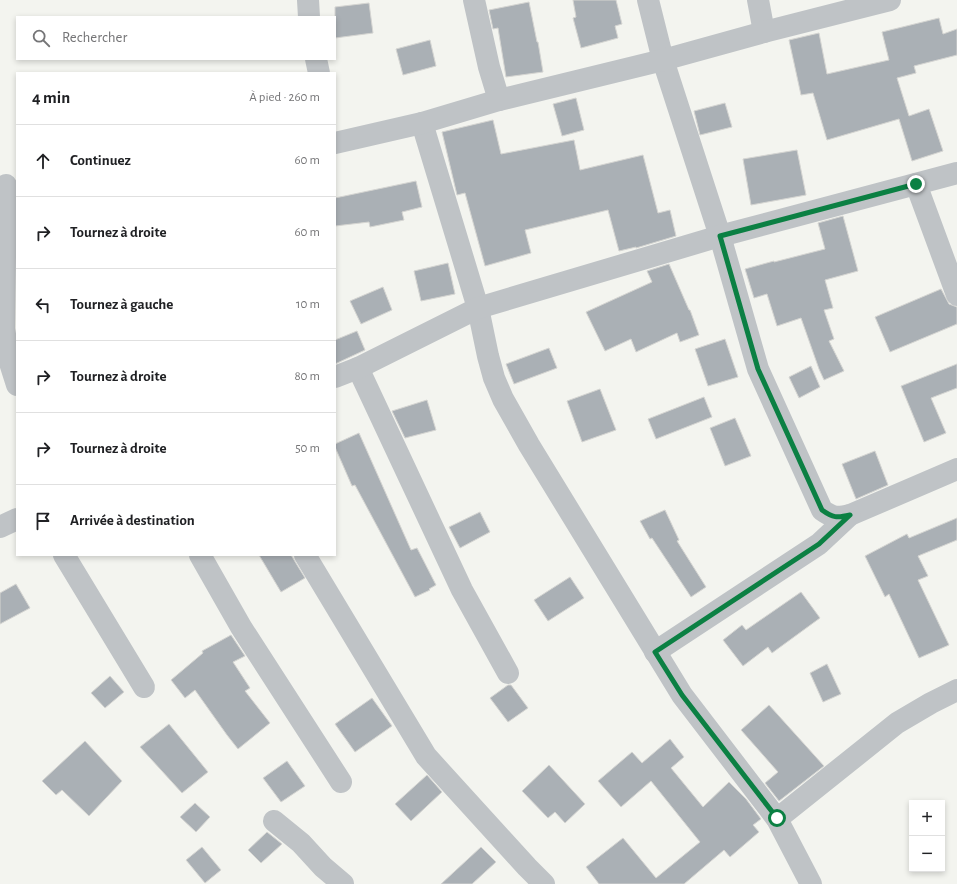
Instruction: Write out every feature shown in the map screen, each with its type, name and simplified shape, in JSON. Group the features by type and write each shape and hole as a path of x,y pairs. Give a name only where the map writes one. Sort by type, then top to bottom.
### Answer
{"street":[{"path":"308,0 309,16"},
{"path":"474,0 498,100"},
{"path":"648,0 663,60 720,236 758,369 822,510 830,516 839,518 850,515 957,469"},
{"path":"758,0 764,32"},
{"path":"336,143 422,123 498,100 663,60 764,32 890,0"},
{"path":"316,60 319,72"},
{"path":"422,123 478,308 494,378 503,399 682,695 777,818 811,884"},
{"path":"336,377 358,368 478,308 720,236 957,173"},
{"path":"916,184 957,296"},
{"path":"8,185 4,328 10,363 16,382"},
{"path":"358,368 462,590 508,673"},
{"path":"655,652 819,544 850,515"},
{"path":"0,527 16,519"},
{"path":"65,556 144,687"},
{"path":"201,556 241,627 341,782"},
{"path":"306,556 426,756 544,884"},
{"path":"777,818 897,723 957,690"},
{"path":"274,821 301,843 323,867 344,884"}],"building":[{"path":"573,0 616,0 622,24 615,26 618,38 581,48 573,18 576,17"},
{"path":"529,2 543,72 506,77 498,28 493,29 489,10"},
{"path":"369,3 373,33 336,38 335,7"},
{"path":"939,18 943,34 957,29 957,55 914,66 916,73 897,78 909,116 929,109 943,151 912,161 899,119 827,140 813,93 801,95 789,40 819,33 827,74 889,60 882,32"},
{"path":"430,40 436,66 403,75 396,49"},
{"path":"576,98 584,130 562,136 553,104"},
{"path":"725,103 732,127 700,135 694,111"},
{"path":"493,120 501,154 574,140 580,170 643,155 658,213 670,210 676,236 636,248 619,251 608,210 525,230 531,253 485,266 465,193 457,195 442,132"},
{"path":"797,150 806,195 751,205 743,159"},
{"path":"416,181 422,207 402,212 404,220 370,227 369,222 336,226 336,198"},
{"path":"843,216 858,271 825,280 833,308 824,310 834,339 829,341 844,371 824,380 801,318 777,326 767,294 754,298 745,269 825,249 818,223"},
{"path":"448,263 455,294 421,301 414,271"},
{"path":"669,264 690,310 699,335 680,342 677,333 636,352 631,339 605,351 586,312 652,282 647,271"},
{"path":"383,287 392,310 361,324 350,301"},
{"path":"941,289 949,304 957,307 957,324 890,352 875,317"},
{"path":"357,331 365,350 336,364 336,340"},
{"path":"725,339 738,377 708,386 695,349"},
{"path":"549,348 557,368 514,384 506,364"},
{"path":"957,364 957,388 931,398 946,433 924,442 901,386"},
{"path":"811,366 820,387 799,398 789,377"},
{"path":"600,389 616,430 582,442 567,401"},
{"path":"704,397 712,417 656,439 648,419"},
{"path":"427,400 436,430 405,438 392,411"},
{"path":"735,418 751,456 725,466 710,428"},
{"path":"359,433 411,550 417,548 436,585 429,589 430,590 415,597 355,485 352,486 336,449 336,444"},
{"path":"875,451 888,485 856,499 842,464"},
{"path":"665,510 679,540 677,541 706,587 691,597 652,538 650,539 640,521"},
{"path":"480,512 490,532 460,548 449,527"},
{"path":"957,518 957,540 918,556 928,576 918,580 949,645 919,658 889,594 885,597 865,556 907,534 909,538"},
{"path":"260,556 292,556 305,578 281,592"},
{"path":"570,577 584,598 548,621 534,600"},
{"path":"16,584 30,608 0,624 0,593"},
{"path":"801,592 820,618 772,653 768,647 743,666 723,640 742,625 746,630"},
{"path":"231,635 245,656 233,662 250,688 245,691 270,723 238,749 195,690 185,698 171,680 203,653 202,651"},
{"path":"827,664 841,694 823,702 810,673"},
{"path":"110,676 124,692 105,708 91,693"},
{"path":"508,685 511,685 528,708 508,722 490,698"},
{"path":"372,698 392,726 355,752 335,724"},
{"path":"769,705 824,766 779,801 765,783 778,772 741,730"},
{"path":"169,724 208,772 182,793 140,747"},
{"path":"670,739 684,757 671,768 703,807 729,782 746,799 761,819 753,825 759,832 730,857 724,850 684,884 599,884 586,867 623,838 656,878 700,842 651,781 621,807 598,781 632,752 642,763"},
{"path":"85,741 122,781 89,816 62,790 56,795 42,781"},
{"path":"287,761 305,786 281,802 263,778"},
{"path":"549,765 585,804 565,823 555,812 548,818 522,791"},
{"path":"427,775 442,792 411,821 395,804"},
{"path":"195,803 210,817 196,832 180,817"},
{"path":"267,832 282,844 261,863 248,850"},
{"path":"202,847 221,870 205,883 186,860"},
{"path":"481,847 496,862 472,884 441,884"}],"route":[{"path":"777,818 682,695 655,652 819,544 850,515 839,518 830,516 822,510 758,369 720,236 916,184"}]}
